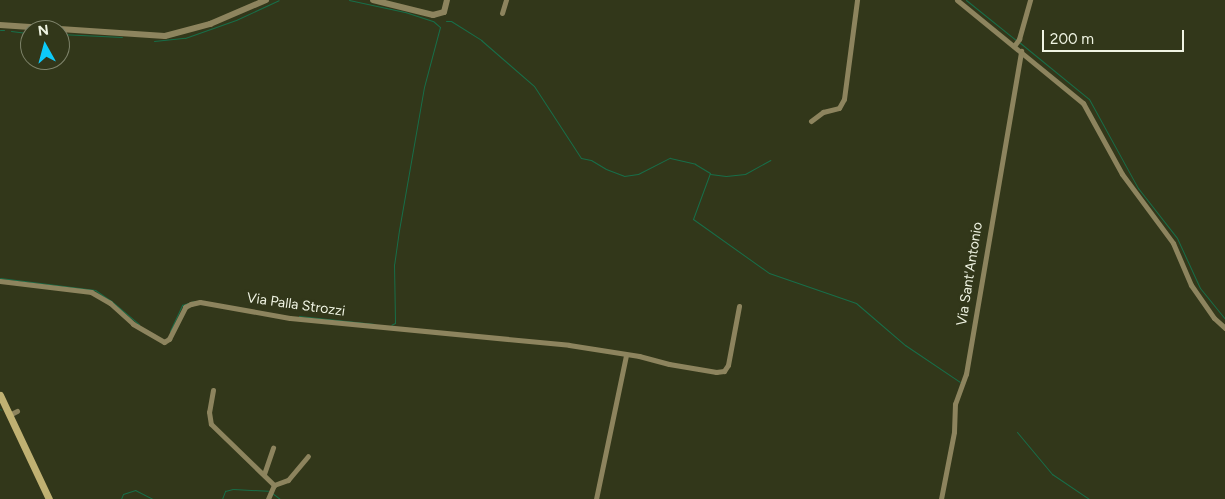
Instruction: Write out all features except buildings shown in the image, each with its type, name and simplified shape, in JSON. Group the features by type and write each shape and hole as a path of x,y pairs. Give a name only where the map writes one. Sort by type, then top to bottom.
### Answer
{"main road":[{"path":"0,395 14,413 49,499"}],"street":[{"path":"0,25 165,36 210,24 266,0"},
{"path":"373,0 439,14 445,10 447,0"},
{"path":"502,13 506,0"},
{"path":"812,121 823,112 838,108 844,99 857,0"},
{"path":"957,0 1016,42 1021,51 1084,103 1122,174 1173,243 1195,292 1214,318 1225,328"},
{"path":"1016,42 1030,0"},
{"name":"Via Sant'Antonio","path":"941,499 954,432 955,404 966,374 1021,51"},
{"name":"Via Palla Strozzi","path":"0,281 91,292 110,303 133,324 164,342 169,339 185,307 197,302 290,318 569,345 639,356 683,367 724,371 728,364 739,306"},
{"path":"596,499 626,355"},
{"path":"213,390 209,412 211,424 264,474 273,487"},
{"path":"264,474 273,448"},
{"path":"268,499 273,487 288,480 308,456"}],"waterway":[{"path":"154,41 185,38 236,20 279,0"},
{"path":"349,0 405,12 433,21 440,27 424,87 399,230 394,264 395,323 391,325"},
{"path":"966,0 1016,40"},
{"path":"446,21 451,21 481,40 534,86 581,158 591,160 606,169 624,176 638,174 670,158 695,164 710,173 693,219 769,273 856,303 905,345 960,382"},
{"path":"11,31 20,32"},
{"path":"70,34 122,37"},
{"path":"1019,42 1089,99 1138,188 1177,238 1200,288 1225,319"},
{"path":"710,174 726,176 745,174 770,160"},
{"path":"0,278 95,290 139,324"},
{"path":"170,331 182,305 194,301"},
{"path":"299,316 375,324"},
{"path":"1017,432 1052,474 1089,499"},
{"path":"222,499 225,491 233,489 268,491"},
{"path":"121,499 123,494 135,490 153,499"},
{"path":"272,493 280,499"}]}
